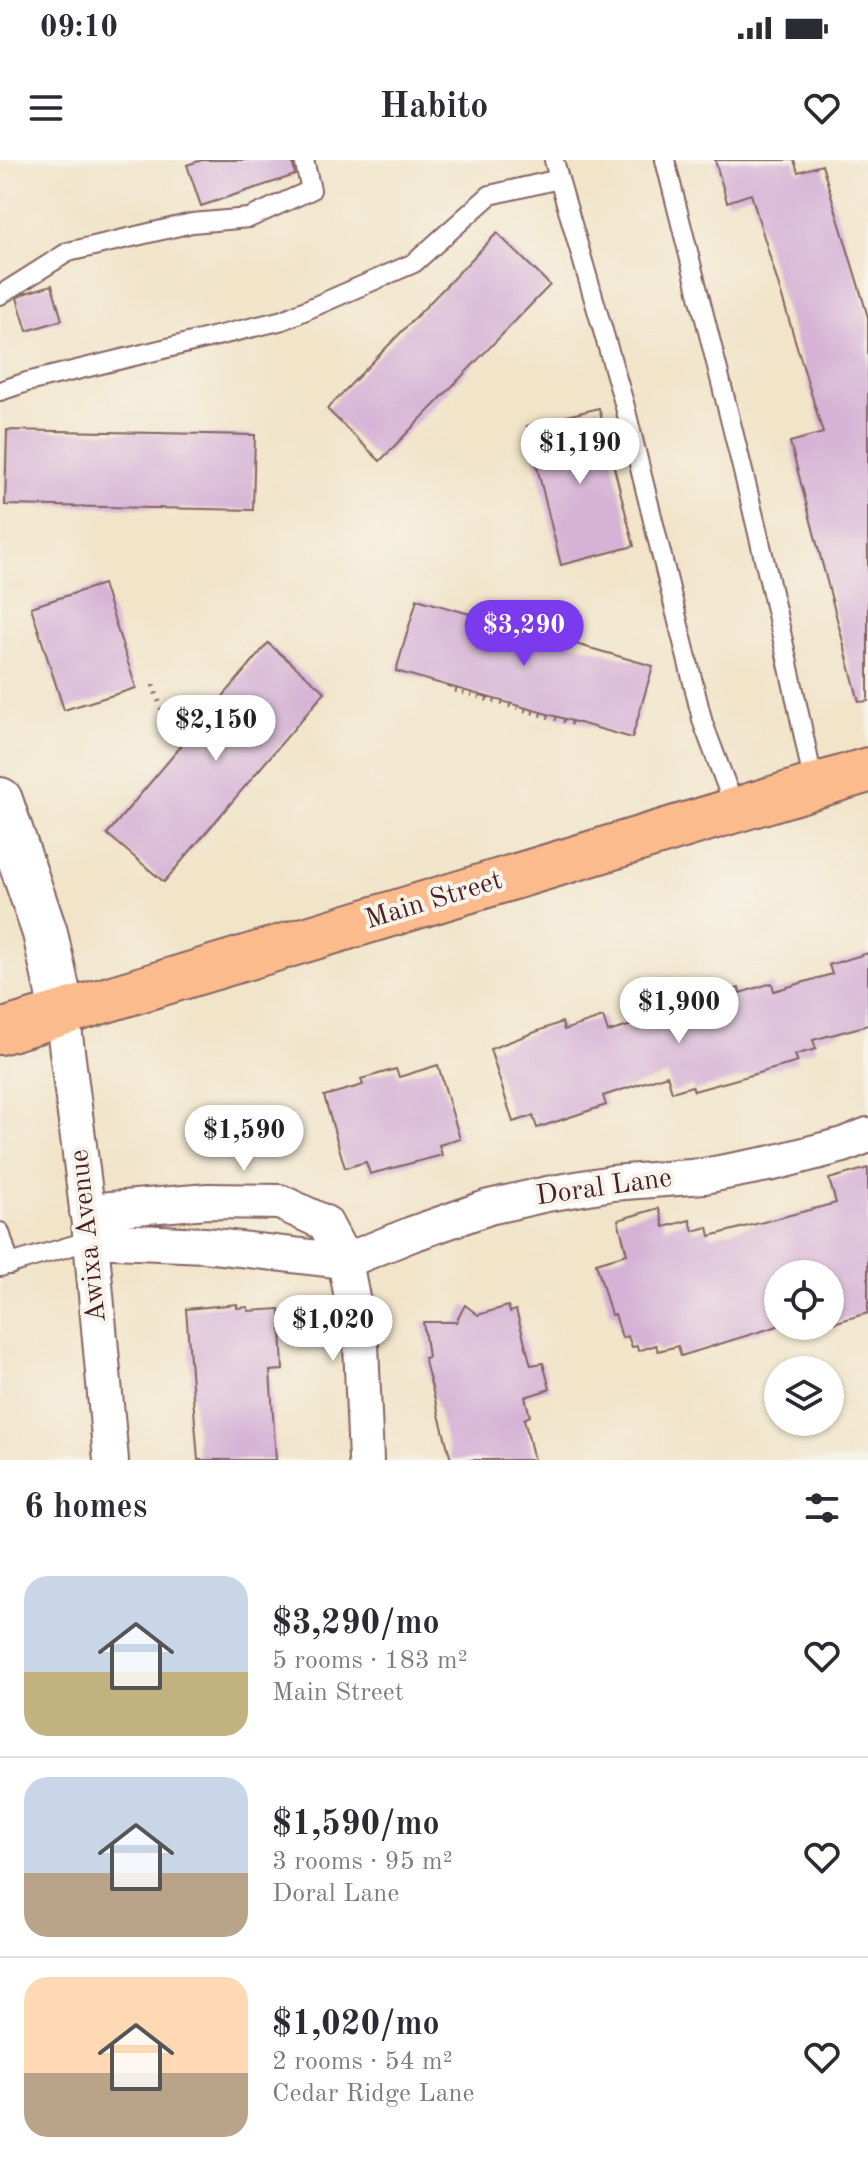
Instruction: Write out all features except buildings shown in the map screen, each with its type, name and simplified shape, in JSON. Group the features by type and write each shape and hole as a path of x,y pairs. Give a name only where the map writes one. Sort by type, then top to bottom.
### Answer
{"main road":[{"name":"Main Street","path":"0,1032 868,770"}],"street":[{"path":"0,800 45,933 62,1012"},
{"name":"Awixa Avenue","path":"62,1012 89,1226 111,1460"},
{"name":"Doral Lane","path":"89,1226 205,1245 345,1261 489,1207 612,1183 704,1176 773,1163 843,1145 868,1135"},
{"path":"89,1226 208,1201 280,1202 325,1223 345,1261 361,1345 366,1460"}],"lane":[{"path":"0,295 68,252 192,223 249,218 311,190 304,160"},
{"path":"554,160 624,403 703,723 736,811"},
{"path":"665,160 741,457 814,786"},
{"path":"0,391 283,320 414,263 490,195 559,179"},
{"path":"0,1232 5,1266 89,1226"}],"path":[{"path":"153,685 172,738"},
{"path":"455,690 575,724"}]}
